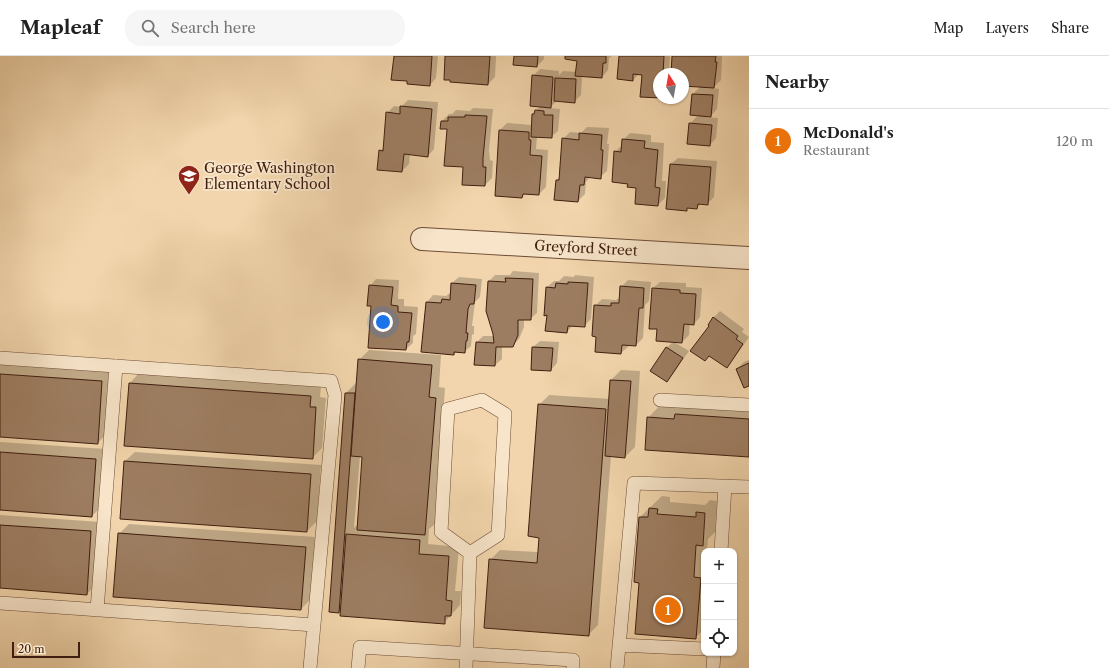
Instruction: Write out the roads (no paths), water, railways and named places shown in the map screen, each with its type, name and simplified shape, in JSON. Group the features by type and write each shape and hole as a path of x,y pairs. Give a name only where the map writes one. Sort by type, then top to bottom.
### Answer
{"street":[{"name":"Greyford Street","path":"422,239 749,258"}],"lane":[{"path":"0,358 331,380 335,395 310,668"},
{"path":"97,610 116,366"},
{"path":"482,400 505,414 498,535 470,553 441,532 448,409 482,400"},
{"path":"660,400 749,405"},
{"path":"617,668 634,483 749,487"},
{"path":"721,548 725,486"},
{"path":"466,668 470,553"},
{"path":"0,603 314,625"},
{"path":"619,645 701,649"},
{"path":"358,668 360,647 573,660 573,668"},
{"path":"713,668 714,656"}],"place":[{"name":"George Washington Elementary School","path":"189,196"},
{"name":"McDonald's","path":"668,610"}]}
